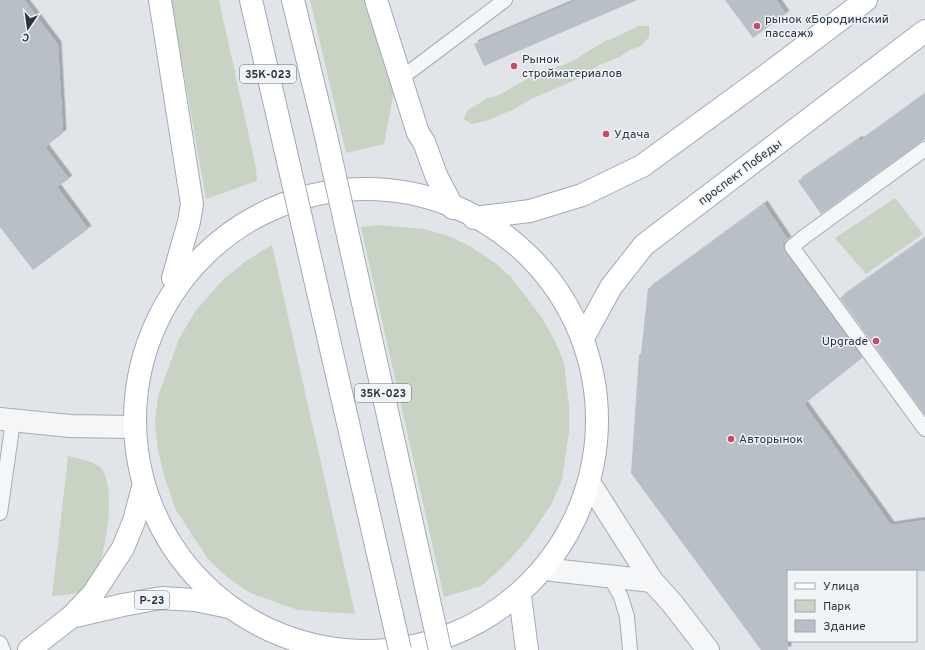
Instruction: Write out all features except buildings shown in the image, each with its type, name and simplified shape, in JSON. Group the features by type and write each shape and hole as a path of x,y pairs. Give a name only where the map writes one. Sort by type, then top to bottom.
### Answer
{"main road":[{"path":"160,0 192,204 186,236 170,288 146,334 139,358 134,383 132,427 136,457 143,487 161,524 184,561 214,593 235,608 295,642 315,641 343,646 391,647 418,644 444,636 480,621 520,596 552,570 582,514 592,487 597,451 598,402 583,338 556,290 519,249 474,218 453,208 384,193 318,198 253,217 224,230 200,252 170,288"},
{"name":"35К-023","path":"251,0 400,650"},
{"name":"35К-023","path":"293,0 326,136 440,650"},
{"path":"376,0 418,134 424,142 436,175 453,208"},
{"path":"474,218 530,211 582,195 642,166 866,0"},
{"name":"проспект Победы","path":"583,338 611,287 644,245 925,32"},
{"path":"30,650 71,618 93,594 123,548 134,521 143,487"},
{"path":"520,596 527,650"},
{"name":"Р-23","path":"71,618 123,605 161,598 195,600 235,608"}],"street":[{"path":"7,420 70,426 132,427"},
{"path":"592,487 652,581 672,603 708,650"},
{"path":"552,570 652,581"}],"lane":[{"path":"400,79 505,0"},
{"path":"925,149 804,236 792,247 925,429"},
{"path":"0,512 7,420"},
{"path":"610,577 621,597 627,617 630,650"},
{"path":"0,643 4,650"}],"green space":[{"path":"171,0 219,0 256,168 257,181 206,199"},
{"path":"310,0 368,0 394,91 384,144 346,153"},
{"path":"638,26 649,26 649,37 641,46 597,66 578,79 533,98 512,110 489,120 472,124 463,119 468,110 488,98 499,95 541,71 563,65 574,60 605,41"},
{"path":"895,198 923,234 866,274 835,238"},
{"path":"379,225 424,229 451,237 471,247 494,262 511,277 542,318 555,341 564,362 569,407 569,433 562,480 551,505 527,540 495,574 481,586 444,597 361,227"},
{"path":"272,245 355,614 298,610 250,593 226,576 208,559 176,510 165,479 158,451 155,422 158,396 179,339 194,313 225,278 246,261"},
{"path":"68,456 89,461 100,467 105,475 108,487 108,518 104,549 94,576 86,586 77,593 52,596"}],"place":[{"name":"рынок «Бородинский пассаж»","path":"757,26"},
{"name":"Рынок стройматериалов","path":"514,66"},
{"name":"Удача","path":"606,134"},
{"name":"Upgrade","path":"876,341"},
{"name":"Авторынок","path":"731,439"}]}
